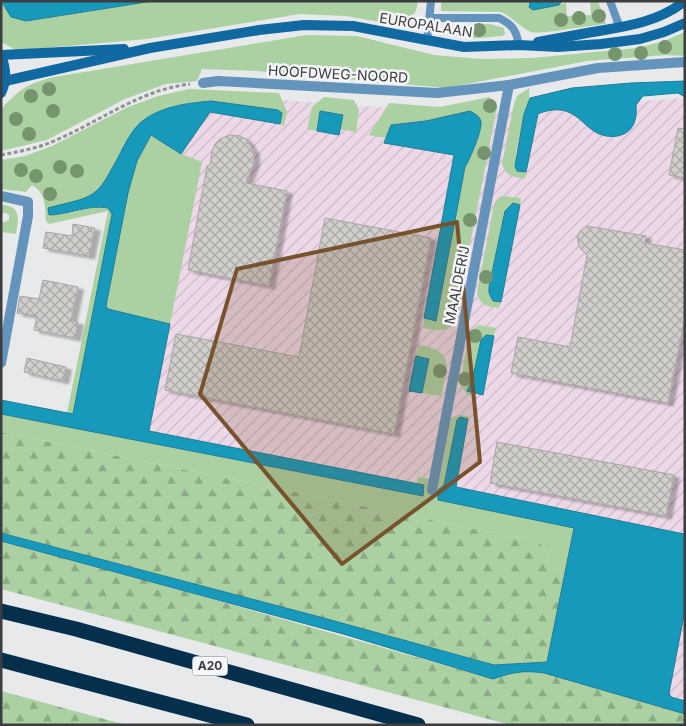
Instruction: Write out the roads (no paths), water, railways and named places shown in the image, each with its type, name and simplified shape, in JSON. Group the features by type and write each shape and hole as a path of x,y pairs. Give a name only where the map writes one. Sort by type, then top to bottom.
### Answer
{"highway":[{"name":"A20","path":"1,611 76,628 418,725"},
{"path":"1,660 247,725"}],"main road":[{"name":"EUROPALAAN","path":"519,45 620,28 666,14 685,1"},
{"name":"EUROPALAAN","path":"5,81 150,48 259,30 304,25 353,26 464,47 519,45 558,47 640,39 685,23"},
{"name":"EUROPALAAN","path":"1,55 150,48"},
{"path":"1,55 4,63 5,81 1,93"}],"street":[{"name":"HOOFDWEG-NOORD","path":"203,83 218,81 437,92 509,85 598,68 685,62"},
{"name":"MAALDERIJ","path":"432,490 509,85"},
{"path":"1,196 28,202 28,216 1,363"}],"lane":[{"path":"427,41 431,1"},
{"path":"610,1 620,28"},
{"path":"430,18 499,18 508,23 516,32 519,45"}],"water":[{"path":"1,1 153,1 26,21 11,17"},
{"path":"530,1 562,1 559,5 533,10 529,7"},
{"path":"685,81 685,97 678,93 643,96 636,105 636,116 633,126 620,136 608,136 597,133 576,116 565,111 553,110 538,114 526,172 517,171 515,166 524,114 530,98 572,88"},
{"path":"211,101 278,110 282,113 280,124 210,112 181,154 151,135 137,161 128,193 106,306 108,309 170,324 149,431 424,485 423,496 1,414 1,400 73,414 112,214 108,208 93,207 49,215 48,208 79,200 96,191 107,178 131,134 146,118 173,107"},
{"path":"320,111 343,115 339,135 317,131"},
{"path":"470,111 480,118 481,126 465,167 436,321 424,318 454,155 384,143 391,125 426,121"},
{"path":"513,203 520,205 501,302 493,301 489,293 489,287 505,211"},
{"path":"486,335 494,336 483,395 467,391 472,381 481,340"},
{"path":"416,356 429,359 422,393 409,391"},
{"path":"460,417 468,419 456,487 685,533 685,610 669,693 671,697 685,701 685,714 544,673 518,672 493,679 343,634 1,541 1,533 494,665 547,662 574,528 438,500 438,490 444,485 457,420"}]}
